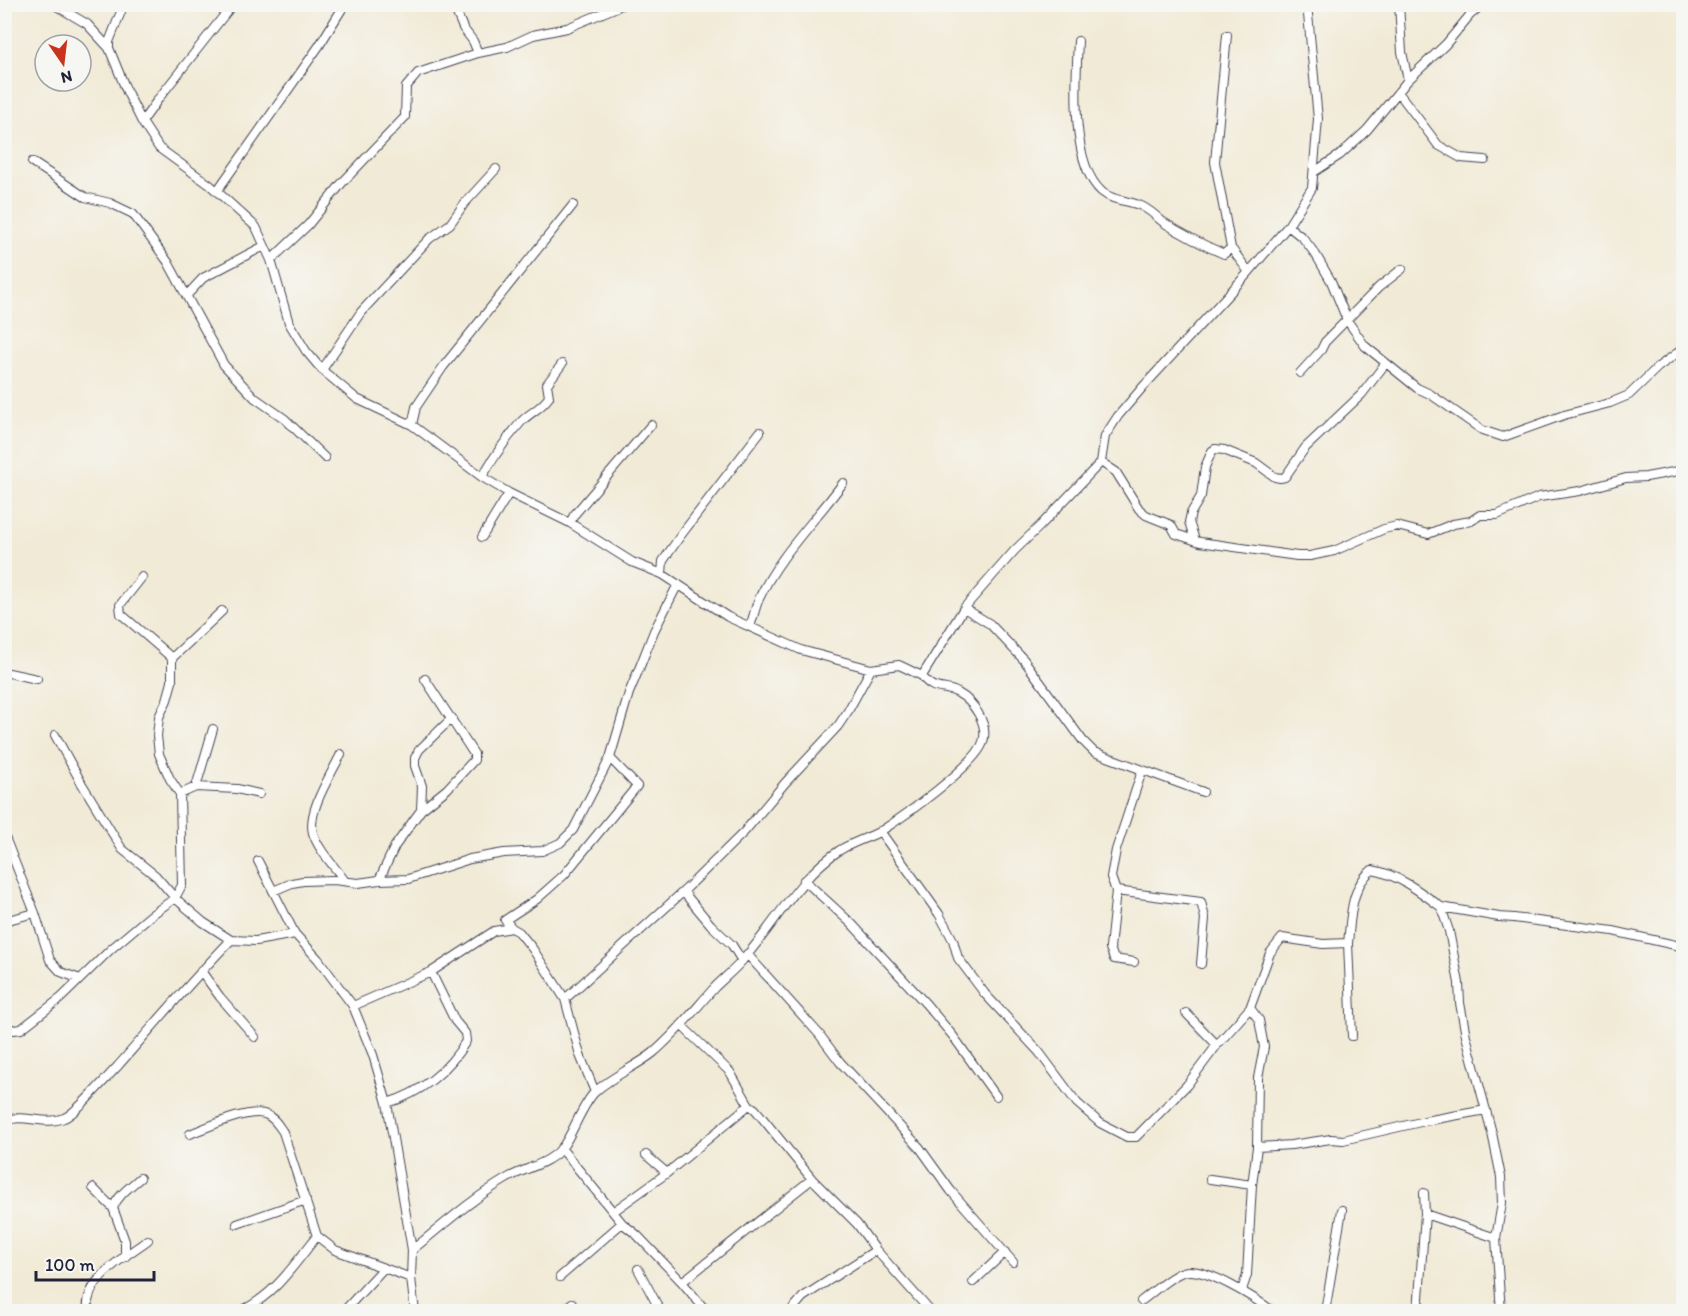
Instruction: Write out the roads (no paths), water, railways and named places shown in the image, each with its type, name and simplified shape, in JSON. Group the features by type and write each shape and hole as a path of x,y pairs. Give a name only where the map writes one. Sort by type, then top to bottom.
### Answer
{"street":[{"path":"53,4 87,24 109,48 127,92 142,122 159,148 217,191 256,227 271,260 290,323 306,351 322,370 357,399 412,425 509,494 570,523 632,562 662,573 728,617 801,650 871,669 899,665 922,676 931,686 957,692 974,708 981,720 983,742 961,769 925,799 880,831 840,850 804,880 745,957 681,1025 653,1053 595,1092 579,1114 561,1148 546,1161 508,1178 486,1192 412,1250"},
{"path":"109,48 109,42 124,4"},
{"path":"142,122 233,4"},
{"path":"217,191 319,46 345,4"},
{"path":"453,4 463,28 473,41 478,53"},
{"path":"271,260 308,225 342,183 405,117 406,87 418,73 478,53 507,47 533,35 567,28 624,4"},
{"path":"922,676 964,608 1015,550 1101,462 1105,436 1118,416 1249,272 1288,226 1312,188 1318,119 1307,4"},
{"path":"1398,4 1408,80"},
{"path":"1314,172 1340,155 1408,80 1483,4"},
{"path":"1227,35 1215,162 1231,248 1249,272"},
{"path":"1078,41 1075,91 1079,138 1089,175 1110,197 1143,206 1164,222 1207,247 1224,254 1231,248"},
{"path":"1398,92 1438,145 1461,158 1485,160"},
{"path":"32,162 85,197 110,203 133,214 168,262 188,295 224,365 255,398 285,419 325,458"},
{"path":"322,370 361,312 429,239 450,224 464,204 496,169"},
{"path":"412,425 417,407 443,367 573,205"},
{"path":"1288,226 1304,238 1316,255 1331,281 1347,320 1365,346 1417,388 1430,394 1482,430 1503,437 1629,395 1658,367 1683,348"},
{"path":"188,295 203,278 264,246"},
{"path":"1300,374 1325,342 1379,287 1402,269"},
{"path":"482,477 523,420 542,407 549,397 547,384 562,364"},
{"path":"1195,540 1189,522 1191,513 1201,496 1205,467 1212,451 1224,450 1248,459 1275,477 1285,477 1305,448 1362,394 1385,364"},
{"path":"570,523 574,515 651,425"},
{"path":"662,573 663,561 681,535 760,432"},
{"path":"1101,462 1116,472 1139,509 1146,515 1171,525 1176,534 1195,540 1297,556 1320,555 1334,551 1384,529 1397,526 1428,534 1453,524 1471,521 1480,515 1497,515 1539,497 1580,491 1626,478 1683,470"},
{"path":"750,627 759,600 772,576 807,526 843,483"},
{"path":"483,537 509,494"},
{"path":"142,578 120,605 121,614 172,658"},
{"path":"273,891 303,881 367,883 379,880 408,879 470,859 550,849 573,830 610,758 637,674 654,631 678,584"},
{"path":"964,608 990,624 1024,660 1083,741 1094,752 1203,792"},
{"path":"4,1025 14,1030 21,1029 61,998 150,916 176,898 182,885 180,794 170,779 159,754 157,736 159,717 172,682 172,658 222,611"},
{"path":"565,999 685,890 762,813 785,783 838,726 871,669"},
{"path":"4,672 37,679"},
{"path":"379,880 395,846 421,810 447,789 474,760 474,754 425,679"},
{"path":"421,810 422,786 415,766 415,758 419,750 452,718"},
{"path":"196,787 213,729"},
{"path":"56,735 82,784 122,849 156,876 203,922 231,940 256,941 295,934"},
{"path":"341,754 311,816 317,843 345,881"},
{"path":"595,1092 580,1055 565,999 532,948 505,920 537,899 564,875 632,794 637,786 610,758"},
{"path":"1134,962 1114,959 1110,948 1116,891 1111,877 1116,849 1142,771"},
{"path":"180,794 196,787 237,789 259,794"},
{"path":"880,831 939,914 953,940 958,958 1004,1016 1039,1052 1077,1103 1100,1123 1127,1137 1136,1137 1187,1084 1250,1008 1270,953 1282,938 1323,944 1348,943"},
{"path":"4,835 35,913 50,960 61,972 80,979"},
{"path":"258,861 295,934 318,959 353,1006 373,1055 387,1103 412,1250 411,1278 416,1311"},
{"path":"1352,1036 1348,943 1354,896 1360,883 1372,870 1380,871 1411,887 1441,907 1499,917 1613,931 1683,947"},
{"path":"804,880 852,924 926,1004 953,1036 996,1096"},
{"path":"685,890 711,925 819,1034 840,1062 920,1148 951,1191 1013,1262"},
{"path":"1116,891 1201,902 1205,918 1200,963"},
{"path":"1441,907 1451,941 1466,1036 1501,1177 1502,1203 1496,1238 1501,1311"},
{"path":"4,921 35,913"},
{"path":"353,1006 431,972 494,931 512,928"},
{"path":"4,1121 12,1118 49,1120 64,1118 96,1090 231,940"},
{"path":"201,971 255,1037"},
{"path":"387,1103 404,1098 426,1085 445,1067 466,1041 465,1033 456,1021 431,972"},
{"path":"1242,1290 1247,1275 1252,1185 1257,1147 1258,1078 1264,1047 1259,1020 1250,1008"},
{"path":"1186,1013 1217,1045"},
{"path":"681,1025 730,1072 749,1105 755,1109 812,1179 857,1224 876,1250 931,1311"},
{"path":"614,1211 667,1173 749,1105"},
{"path":"1257,1147 1331,1139 1343,1140 1486,1110"},
{"path":"190,1134 244,1115 258,1112 266,1114 283,1132 317,1236 335,1250 411,1278"},
{"path":"561,1148 622,1223 637,1235 707,1311"},
{"path":"646,1155 667,1173"},
{"path":"113,1208 124,1192 140,1178"},
{"path":"682,1282 812,1179"},
{"path":"1210,1179 1252,1185"},
{"path":"93,1188 113,1208 125,1241 125,1257"},
{"path":"1418,1311 1425,1214 1424,1193"},
{"path":"237,1224 306,1200"},
{"path":"1325,1311 1342,1210"},
{"path":"1425,1214 1496,1238"},
{"path":"560,1277 622,1223"},
{"path":"238,1311 252,1306 270,1293 317,1236"},
{"path":"88,1311 86,1301 96,1281 147,1240"},
{"path":"790,1311 811,1291 876,1250"},
{"path":"973,1282 1005,1252"},
{"path":"343,1311 383,1269"},
{"path":"638,1269 661,1311"},
{"path":"1141,1301 1176,1275 1185,1271 1194,1271 1242,1290 1274,1311"},
{"path":"562,1311 572,1303"}]}
